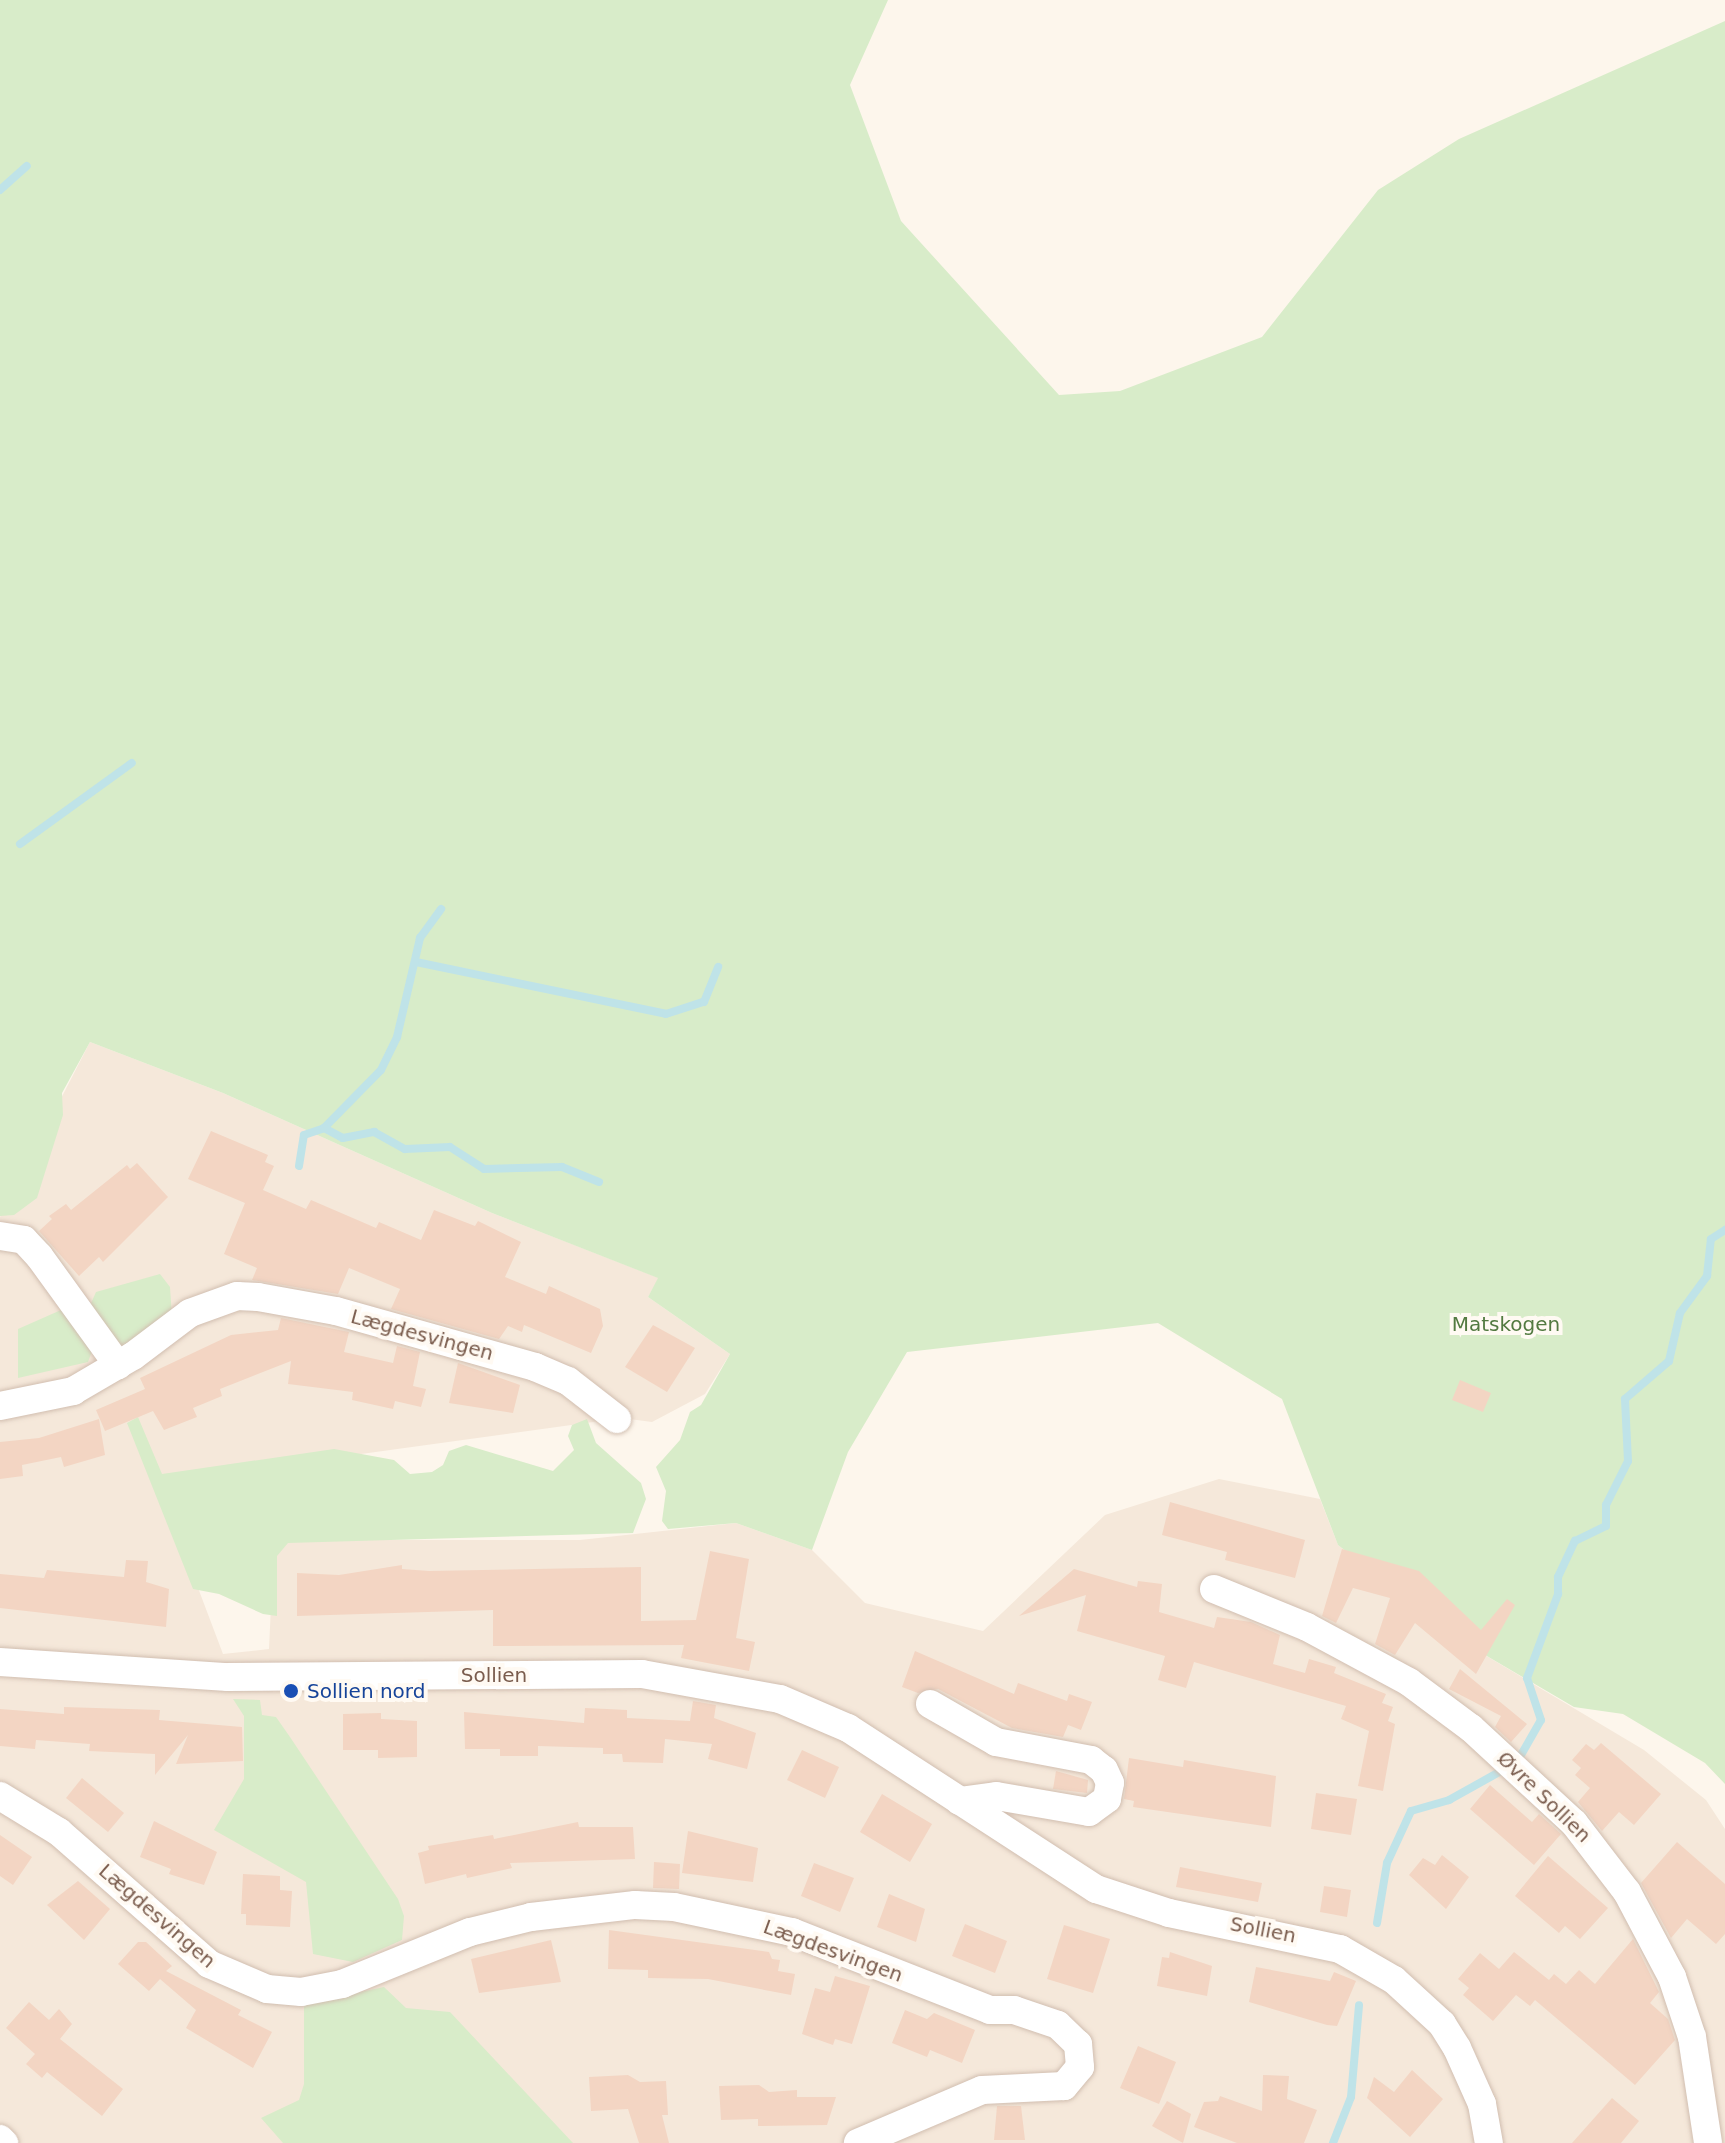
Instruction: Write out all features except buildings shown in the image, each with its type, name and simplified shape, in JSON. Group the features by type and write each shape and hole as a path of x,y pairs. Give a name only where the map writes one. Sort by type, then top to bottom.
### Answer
{"street":[{"path":"0,1236 24,1240 39,1256 118,1365"},
{"name":"Lægdesvingen","path":"0,1406 73,1391 118,1365 190,1313 237,1296 336,1311 535,1367 568,1381 617,1419"},
{"name":"Øvre Sollien","path":"1214,1589 1307,1627 1409,1682 1471,1728 1574,1823 1627,1892 1672,1977 1692,2037 1708,2143"},
{"name":"Sollien","path":"0,1662 168,1675 604,1673 697,1681 780,1699 825,1716 1096,1889 1169,1913 1340,1949 1394,1980 1442,2024 1457,2048 1482,2104 1489,2143"},
{"path":"930,1704 996,1742 1091,1760 1104,1770 1110,1783 1107,1799 1089,1812 996,1796 959,1801"},
{"name":"Lægdesvingen","path":"0,1796 59,1832 209,1964 267,1989 301,1992 342,1984 470,1932 531,1917 635,1905 674,1907 792,1932 990,2010 1014,2010 1058,2025 1078,2044 1080,2067 1064,2086 993,2087 858,2143"}],"shaded area":[{"path":"90,1042 223,1093 492,1213 659,1278 648,1297 730,1354 705,1394 652,1422 622,1418 158,1482 223,1654 269,1649 274,1540 580,1540 736,1523 812,1550 865,1603 983,1631 1105,1515 1219,1479 1320,1499 1338,1545 1463,1642 1644,1750 1706,1800 1725,1829 1725,2143 0,2143 0,1217"}],"green space":[{"name":"Matskogen","path":"0,0 888,0 850,85 901,221 1059,395 1120,391 1262,337 1378,190 1459,139 1725,21 1725,1784 1705,1763 1623,1714 1574,1707 1463,1642 1338,1545 1282,1399 1158,1323 907,1352 848,1452 812,1550 736,1523 668,1529 662,1521 666,1491 656,1467 680,1440 690,1412 701,1405 730,1354 648,1297 658,1278 492,1213 223,1093 90,1042 62,1093 63,1115 37,1198 14,1215 0,1216"},
{"path":"160,1274 170,1287 172,1317 120,1353 88,1310 96,1292"},
{"path":"61,1310 95,1343 88,1362 18,1378 18,1329"},
{"path":"138,1417 162,1474 334,1449 394,1460 410,1474 432,1472 443,1465 449,1451 466,1445 553,1471 574,1450 568,1436 572,1425 587,1419 596,1443 641,1483 646,1499 633,1533 288,1543 277,1556 277,1616 263,1614 219,1594 193,1589 127,1423"},
{"path":"233,1699 260,1700 262,1715 276,1717 398,1899 404,1916 402,1940 353,1962 313,1954 306,1882 214,1830 244,1779 244,1716"},
{"path":"384,1987 406,2008 450,2012 573,2143 283,2143 261,2118 299,2100 304,2084 304,2004"}],"waterway":[{"path":"0,190 27,166"},
{"path":"20,844 132,763"},
{"path":"324,1128 381,1070 397,1037 420,938 441,909"},
{"path":"416,962 666,1014 704,1002 718,967"},
{"path":"299,1166 304,1135 324,1128 343,1138 374,1132 405,1149 450,1147 484,1169 562,1167 599,1182"},
{"path":"1521,1755 1541,1720 1527,1678 1558,1594 1558,1577 1575,1541 1606,1526 1606,1505 1628,1461 1625,1399 1669,1361 1680,1313 1707,1276 1711,1239 1725,1230"},
{"path":"1377,1923 1387,1863 1411,1811 1449,1800 1501,1771"},
{"path":"1333,2143 1351,2097 1359,2005"}],"place":[{"name":"Sollien nord","path":"291,1691"}]}
